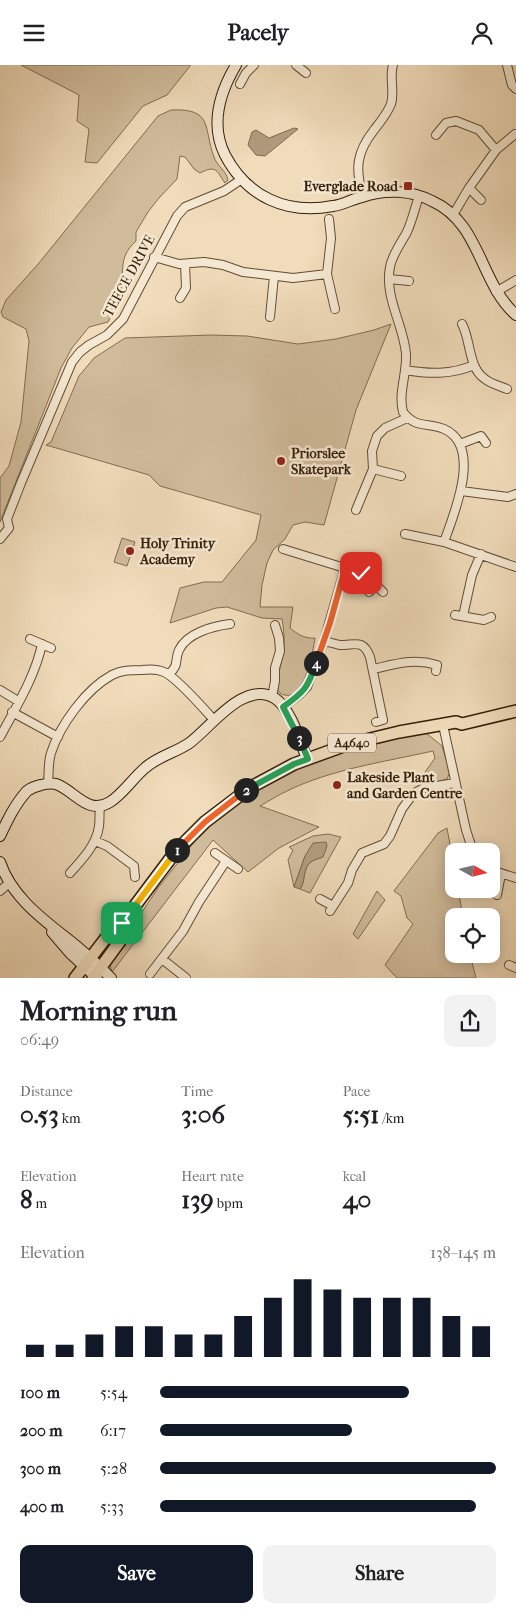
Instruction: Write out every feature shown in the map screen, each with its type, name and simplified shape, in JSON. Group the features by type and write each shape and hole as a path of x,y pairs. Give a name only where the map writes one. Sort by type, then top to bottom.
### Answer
{"main road":[{"name":"A4640","path":"456,722 460,717 516,703"},
{"name":"A4640","path":"75,978 92,971 109,934 122,926 176,851 205,822 251,787 294,764 349,744 399,732 456,722 462,724 516,711"}],"street":[{"path":"236,65 223,88 218,108 218,122 223,150 231,165 252,189 266,198 297,209 335,206 363,196 384,192 403,192 434,201 453,215 468,232 496,291 516,315"},
{"path":"240,84 246,73 254,65"},
{"path":"296,65 306,73"},
{"path":"363,196 358,177 360,152 385,117 392,102 391,71 394,65"},
{"path":"507,65 512,85 516,89"},
{"path":"436,135 446,123 456,121 479,130 496,151"},
{"path":"453,215 496,151 516,134"},
{"name":"TEECE DRIVE","path":"0,539 9,528 7,519 20,483 72,362 80,351 107,335 123,319 177,216 186,207 224,191 242,179"},
{"path":"470,188 481,200"},
{"path":"419,196 407,231 390,267 389,279 392,301 406,354 401,404 403,412 407,418 421,425 439,427 448,431 460,444 464,473 461,491 444,542"},
{"path":"329,219 331,238 327,274 335,309"},
{"path":"154,257 179,264 204,262 223,265 243,272 293,278 327,274"},
{"path":"180,298 186,288 185,264"},
{"path":"270,317 274,276"},
{"path":"389,279 409,281"},
{"path":"496,291 516,280"},
{"path":"462,324 467,332 474,365 483,379 507,389"},
{"path":"405,370 426,374 447,373 474,365"},
{"path":"355,507 373,469 372,451 377,436 385,428 407,418"},
{"path":"460,444 483,436"},
{"path":"373,469 401,476"},
{"path":"461,491 508,497 516,495"},
{"path":"406,534 444,542 516,567"},
{"path":"283,549 361,573 383,593"},
{"path":"464,616 472,575 481,554"},
{"path":"283,707 307,687 324,641 345,568"},
{"path":"369,592 376,585"},
{"path":"455,615 484,620 491,617"},
{"path":"169,675 176,667 178,651 184,643 192,637 219,625 230,624"},
{"path":"219,625 222,634"},
{"path":"272,697 275,668 280,651 279,637 275,625"},
{"path":"30,639 51,648"},
{"path":"324,641 341,645 360,644 366,648 373,669 380,721 392,718"},
{"path":"0,737 33,673 40,656 42,644"},
{"path":"373,669 411,661 422,661 437,665"},
{"path":"48,783 51,753 69,717 80,702 112,675 129,670 158,670 169,675 214,720"},
{"path":"0,690 18,701"},
{"path":"0,836 12,812 29,789 48,783 56,784 80,801 88,804 100,806 109,803 145,767 185,746 226,709 247,697 262,694 272,697 283,707 293,724 308,759"},
{"path":"12,712 58,737"},
{"path":"443,725 470,843"},
{"path":"320,899 331,908 344,891 352,870 362,853 384,844 390,836 402,809 413,794 424,788 455,783"},
{"path":"70,873 95,841 99,827 100,806"},
{"path":"95,841 108,845 134,866 135,877"},
{"path":"215,853 238,869"},
{"path":"69,859 77,865"},
{"path":"150,974 183,931 199,902 226,861"},
{"path":"0,862 4,874 10,883 38,916 92,971 111,978"},
{"path":"500,879 501,874 516,878"},
{"path":"0,891 10,883"},
{"path":"162,959 186,978"}],"shaded area":[{"path":"21,65 190,66 167,95 143,106 97,163 85,162 89,129 77,121 79,95"},
{"path":"171,110 185,110 201,116 207,129 214,157 228,180 225,183 216,170 213,169 200,173 194,169 185,157 180,156 177,179 148,212 136,232 136,241 126,254 120,296 108,322 89,327 72,348 61,368 0,522 0,478 9,466 21,422 29,341 26,329 3,317 1,312 6,300 39,263 158,116"},
{"path":"294,128 298,129 265,156 256,155 248,145 252,132 256,130 269,138"},
{"path":"391,324 356,410 324,525 305,522 293,525 285,539 273,550 267,563 260,607 293,607 290,628 301,636 315,638 310,663 303,683 292,695 284,695 278,689 278,675 284,645 282,619 262,618 227,607 216,608 170,623 180,588 204,582 222,582 256,540 261,515 160,486 149,475 46,445 51,442 79,376 94,358 125,338 211,335 247,336 298,344 336,339"},
{"path":"122,538 135,542 127,566 114,562"},
{"path":"426,733 442,746 450,772 447,779 434,783 427,781 423,775 435,758 433,751 322,777 304,783 260,806 319,827 279,848 248,872 213,840 112,972 109,962 158,888 198,837 238,799 282,775 357,746"},
{"path":"447,828 450,843 445,843 445,898 460,898 462,908 445,908 445,963 472,963 476,978 397,978 385,965 413,924 407,918 401,896 394,891 438,833"},
{"path":"328,834 341,837 310,893 300,889 306,868 312,861 322,857 327,846 305,856 294,887 288,860 293,850 289,847 313,836"},
{"path":"326,842 327,846 323,857 314,860 308,865 300,889 294,887 305,856 313,843"},
{"path":"377,891 385,900 358,939 353,934"}],"place":[{"name":"Everglade Road","path":"408,186"},
{"name":"Priorslee Skatepark","path":"281,461"},
{"name":"Holy Trinity Academy","path":"130,551"},
{"name":"Lakeside Plant and Garden Centre","path":"337,785"}],"route":[{"path":"122,923 176,851 205,822 251,787 294,764 308,759 293,724 283,707 307,687 312,677 330,623 345,568 361,573"}]}
